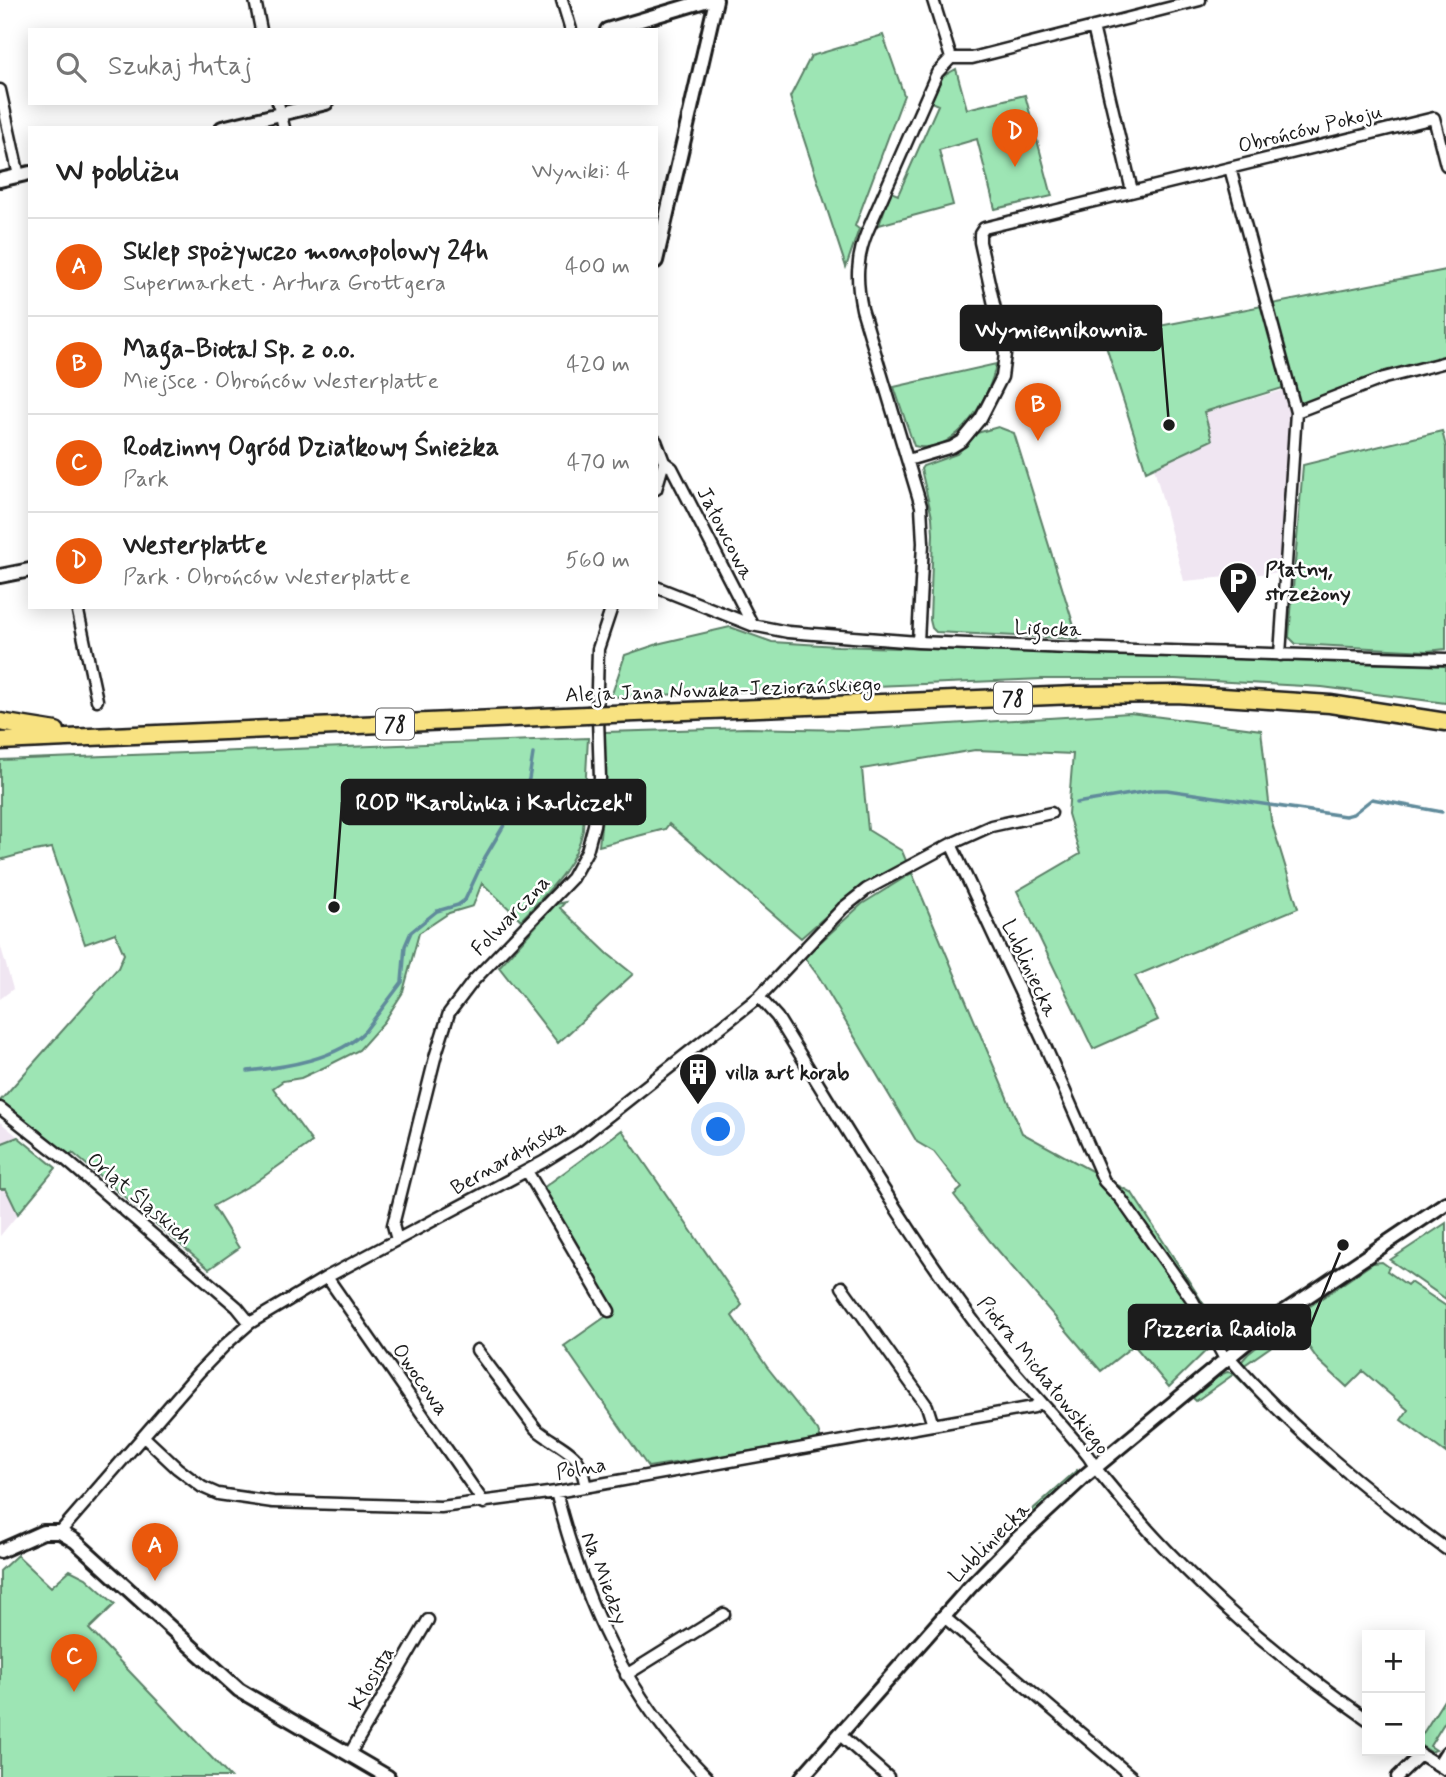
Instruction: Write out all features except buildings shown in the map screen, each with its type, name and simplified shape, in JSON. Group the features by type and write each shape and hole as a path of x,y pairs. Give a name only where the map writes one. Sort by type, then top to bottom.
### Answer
{"main road":[{"name":"Aleja Jana Nowaka-Jeziorańskiego","path":"0,741 1075,695 1176,694 1330,704 1446,722"},
{"path":"0,722 86,737"}],"street":[{"path":"255,0 261,28"},
{"path":"562,0 570,28"},
{"path":"614,28 708,0"},
{"path":"658,252 716,0"},
{"path":"933,0 951,58"},
{"path":"918,642 923,524 921,506 862,309 858,286 858,258 867,232 937,73 951,58 972,58 1199,0"},
{"path":"1093,27 1132,191"},
{"path":"0,90 25,174 0,180"},
{"path":"228,126 279,108 307,105"},
{"path":"279,108 284,126"},
{"name":"Obrońców Pokoju","path":"1280,654 1296,412 1230,168 1434,118 1446,165"},
{"path":"908,460 952,447 962,441 981,418 1002,377 1004,354 980,242 980,234 984,228 1230,168"},
{"path":"1296,412 1384,378 1446,362"},
{"path":"658,446 664,462 658,482"},
{"name":"Jałowcowa","path":"664,462 672,468 752,625"},
{"path":"0,576 28,570"},
{"name":"Ligocka","path":"658,588 752,625 788,632 918,642 1446,659"},
{"path":"77,609 97,700"},
{"name":"Folwarczna","path":"397,1240 393,1225 439,1041 449,1013 474,980 572,878 587,851 594,825 600,778 598,649 611,609"},
{"name":"Bernardyńska","path":"60,1532 199,1372 250,1323 327,1277 527,1171 575,1142 759,997 843,908 867,889 991,826 1051,813"},
{"name":"Lubliniecka","path":"951,844 1043,1041 1104,1181 1121,1199 1193,1301 1227,1358"},
{"name":"Piotra Michałowskiego","path":"759,997 777,1017 938,1272 1039,1402 1148,1528 1221,1602 1275,1649 1362,1715"},
{"name":"Orląt Śląskich","path":"0,1108 66,1160 226,1297 250,1323"},
{"path":"527,1171 609,1311"},
{"name":"Lubliniecka","path":"802,1777 943,1616 1015,1541 1095,1467 1319,1286 1446,1203"},
{"name":"Owocowa","path":"327,1277 484,1503"},
{"path":"842,1287 928,1406 933,1425"},
{"path":"477,1350 536,1429 579,1462 586,1487"},
{"path":"1227,1358 1317,1446 1362,1485 1446,1549"},
{"name":"Polna","path":"144,1437 202,1487 235,1498 373,1507 442,1507 586,1487 1034,1407 1039,1402"},
{"name":"Na Miedzy","path":"556,1492 595,1615 626,1675 690,1761 707,1777"},
{"path":"0,1552 43,1532 60,1532 75,1541 239,1690 388,1777"},
{"path":"626,1675 724,1614"},
{"path":"943,1616 1132,1777"},
{"name":"Kłosista","path":"349,1755 428,1620"},
{"path":"839,1734 888,1777"},
{"path":"1424,1756 1442,1768 1446,1752"},
{"path":"1397,1777 1415,1756"}],"shaded area":[{"path":"1287,389 1293,409 1284,572 1184,581 1150,452 1196,415"},
{"path":"0,944 13,989 0,999"},
{"path":"0,1122 56,1168 0,1236"}],"green space":[{"path":"883,35 904,95 855,226 859,229 846,267 790,97 811,56"},
{"path":"956,69 967,109 1025,95 1052,196 995,209 977,139 939,150 953,205 879,225 891,192 898,195 938,105 931,102 942,77"},
{"path":"1446,270 1446,362 1296,412 1289,386 1204,412 1212,440 1146,471 1103,337"},
{"path":"996,364 987,393 957,434 929,447 914,446 894,387"},
{"path":"998,427 1014,433 1078,639 936,632 932,628 932,517 921,469 957,454 977,433"},
{"path":"1442,431 1446,447 1446,649 1427,651 1296,644 1289,637 1303,465"},
{"path":"730,627 772,642 838,646 1446,666 1446,703 1322,687 1175,679 1042,679 611,697 625,655 661,643"},
{"path":"1130,713 1261,730 1271,820 1298,908 1135,976 1158,1020 1093,1049 1017,891 1080,854 1068,814 1073,754 975,750 862,769 868,830 902,851 907,863 861,885 801,938 669,824 665,829 599,846 605,788 605,732 747,728 852,730"},
{"path":"588,738 583,830 567,868 521,920 482,883 473,906 449,913 419,933 403,992 384,1022 359,1050 301,1078 283,1081 273,1088 312,1142 256,1182 213,1206 239,1248 209,1269 73,1153 66,1160 0,1108 0,1101 118,968 124,954 115,933 85,944 52,848 0,860 0,760"},
{"path":"912,873 1022,1133 1132,1193 1223,1334 1169,1387 1134,1345 1101,1371 990,1241 954,1195 962,1188 934,1152 917,1142 819,977 804,957 862,904"},
{"path":"565,902 560,908 633,974 558,1043 499,967 556,904"},
{"path":"622,1130 742,1305 732,1316 767,1367 818,1431 821,1440 648,1467 564,1346 615,1310 543,1188"},
{"path":"18,1137 56,1168 18,1214 6,1189 0,1189 0,1144"},
{"path":"1446,1223 1446,1299 1390,1260"},
{"path":"1382,1262 1389,1267 1387,1271 1407,1285 1410,1282 1446,1306 1446,1453 1401,1420 1408,1410 1363,1371 1347,1387 1318,1360 1296,1329 1243,1366 1241,1362 1290,1320 1373,1263"},
{"path":"1227,1372 1235,1373 1266,1404 1234,1374 1196,1401 1193,1398"},
{"path":"1077,1470 1080,1474 1035,1514 1032,1510"},
{"path":"17,1555 51,1587 70,1570 86,1578 115,1604 89,1629 230,1777 0,1777 0,1571"},
{"path":"1446,1697 1446,1720 1430,1746 1436,1750 1431,1752 1425,1748 1425,1730"}],"waterway":[{"path":"248,1071 295,1064 326,1055 354,1041 365,1031 402,982 405,946 411,932 437,911 465,900 484,859 523,793 529,779 533,754"},
{"path":"1076,803 1167,790 1345,816 1353,814 1372,799 1442,812"}],"place":[{"name":"Westerplatte","path":"1015,167"},
{"name":"Wymiennikownia","path":"1169,425"},
{"name":"Maga-Biotal Sp. z o.o.","path":"1038,441"},
{"name":"Płatny, strzeżony","path":"1238,615"},
{"name":"ROD \"Karolinka i Karliczek\"","path":"334,907"},
{"name":"villa art korab","path":"698,1106"},
{"name":"Pizzeria Radiola","path":"1343,1245"},
{"name":"Sklep spożywczo monopolowy 24h","path":"155,1581"},
{"name":"Rodzinny Ogród Działkowy Śnieżka","path":"74,1692"}]}
